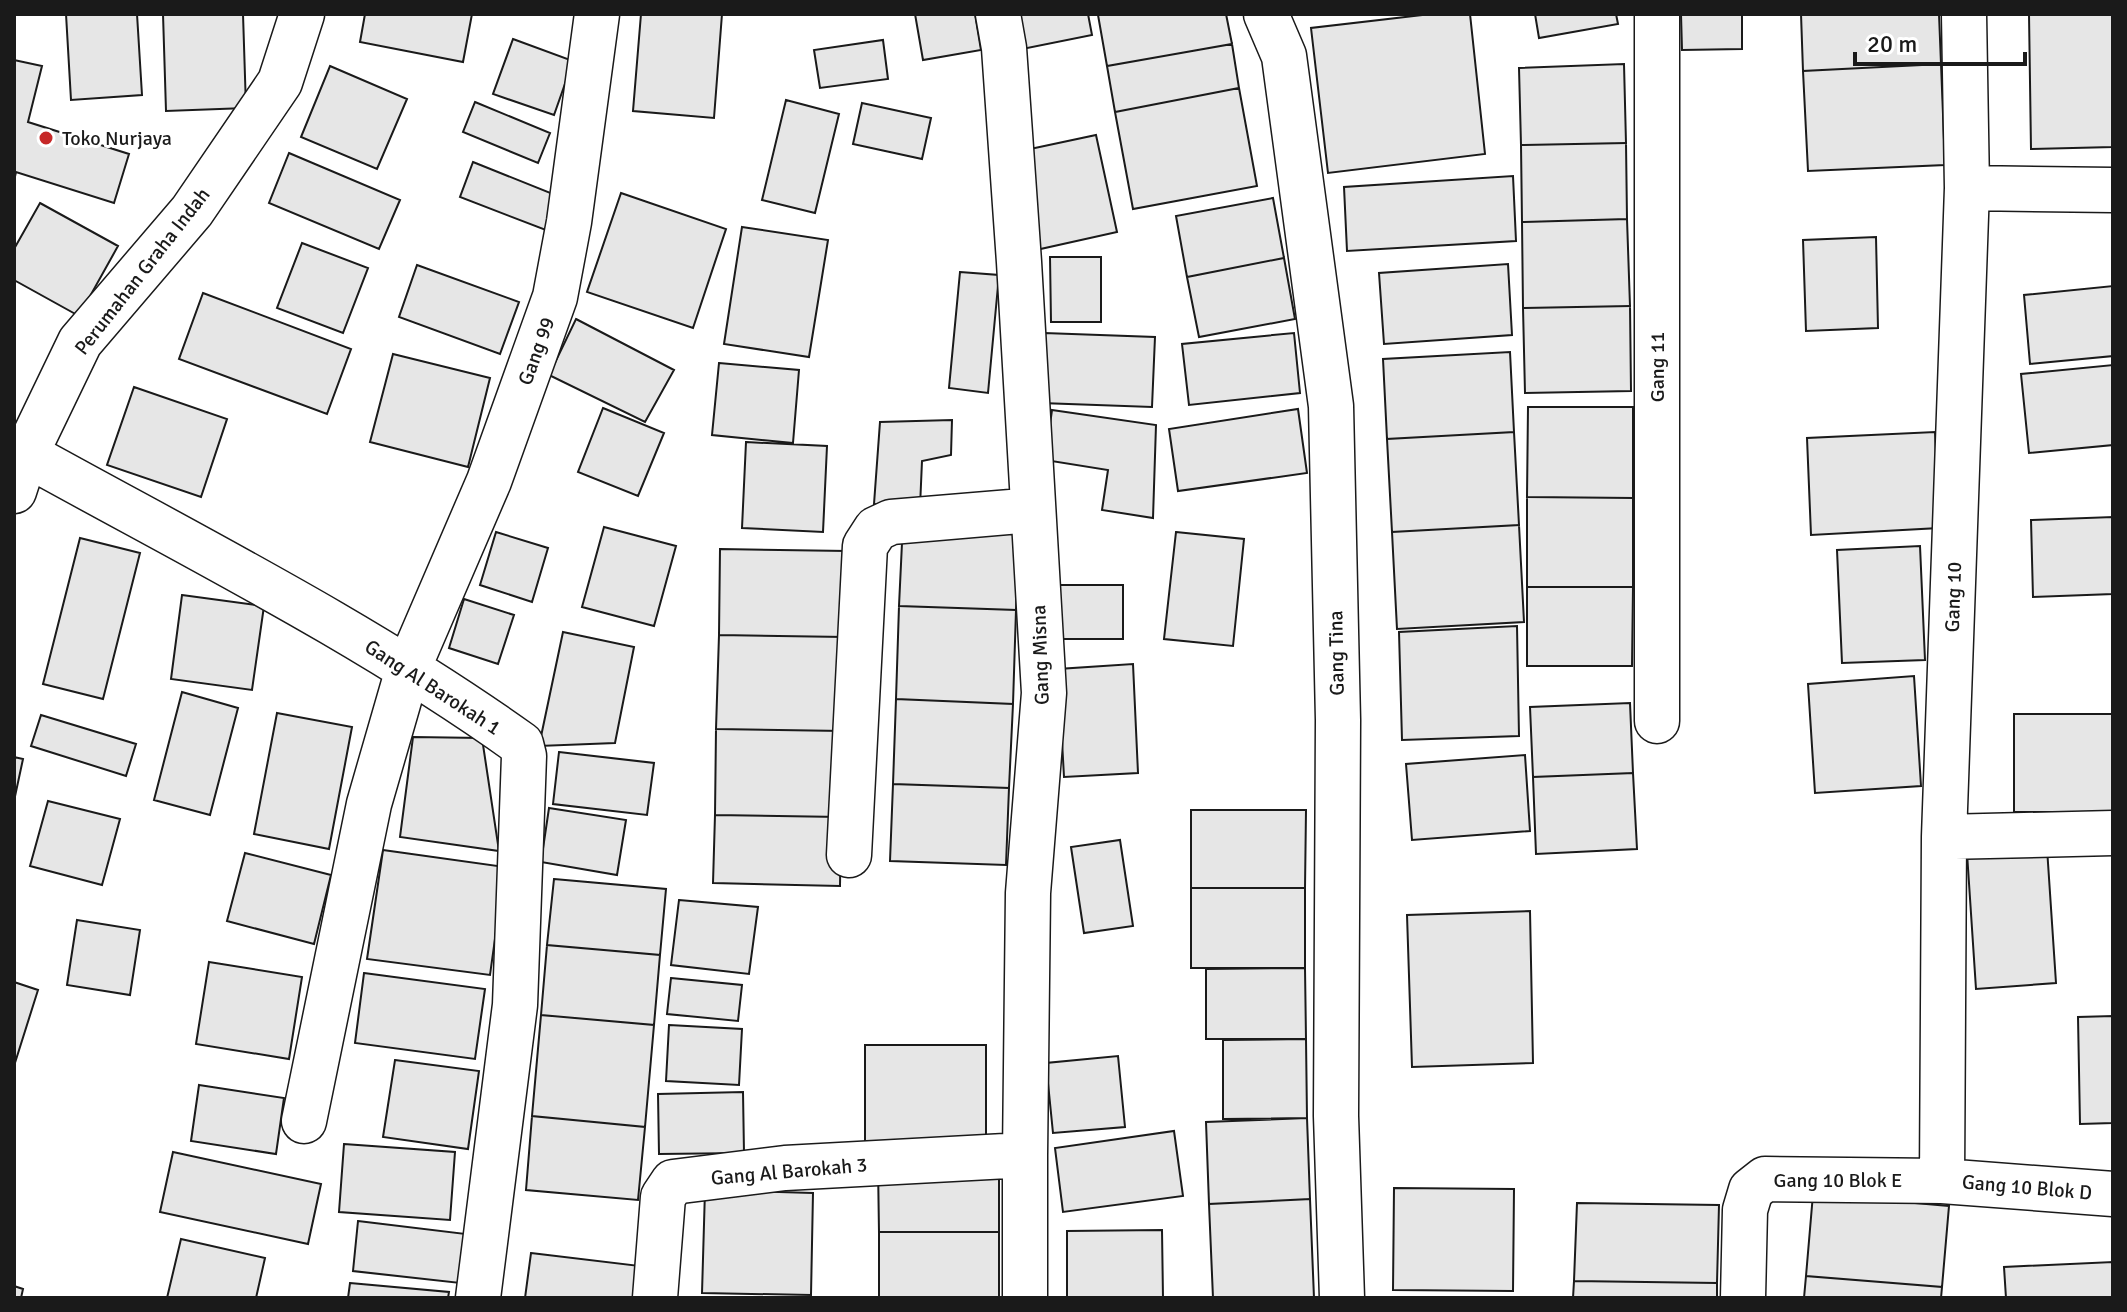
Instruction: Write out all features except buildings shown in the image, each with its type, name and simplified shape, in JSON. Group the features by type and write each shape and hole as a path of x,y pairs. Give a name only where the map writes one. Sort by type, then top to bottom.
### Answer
{"street":[{"name":"Perumahan Graha Indah","path":"20,473 80,342 192,211 280,82 302,14"},
{"name":"Gang 99","path":"304,1121 369,804 408,669 489,481 555,297 569,222 597,14"},
{"name":"Gang Misna","path":"998,14 1004,48 1018,247 1044,693 1028,893 1025,1298"},
{"name":"Gang Tina","path":"1266,14 1284,56 1331,406 1338,720 1336,1116 1342,1298"},
{"name":"Gang 11","path":"1657,14 1657,721"},
{"name":"Gang 10","path":"1942,1181 1944,837 1967,188 1964,14"},
{"path":"1967,188 2113,190"},
{"name":"Gang Al Barokah 1","path":"20,473 344,630 521,744 524,756 515,1005 478,1298"},
{"path":"849,855 865,546 876,529 891,522 1033,510"},
{"path":"1944,837 2113,833"},
{"name":"Gang Al Barokah 3","path":"655,1298 663,1197 673,1182 785,1168 1025,1155"},
{"name":"Gang 10 Blok E","path":"1743,1298 1745,1210 1751,1190 1765,1179 1942,1181"},
{"name":"Gang 10 Blok D","path":"1942,1181 2113,1194"}],"place":[{"name":"Toko Nurjaya","path":"46,138"}]}
